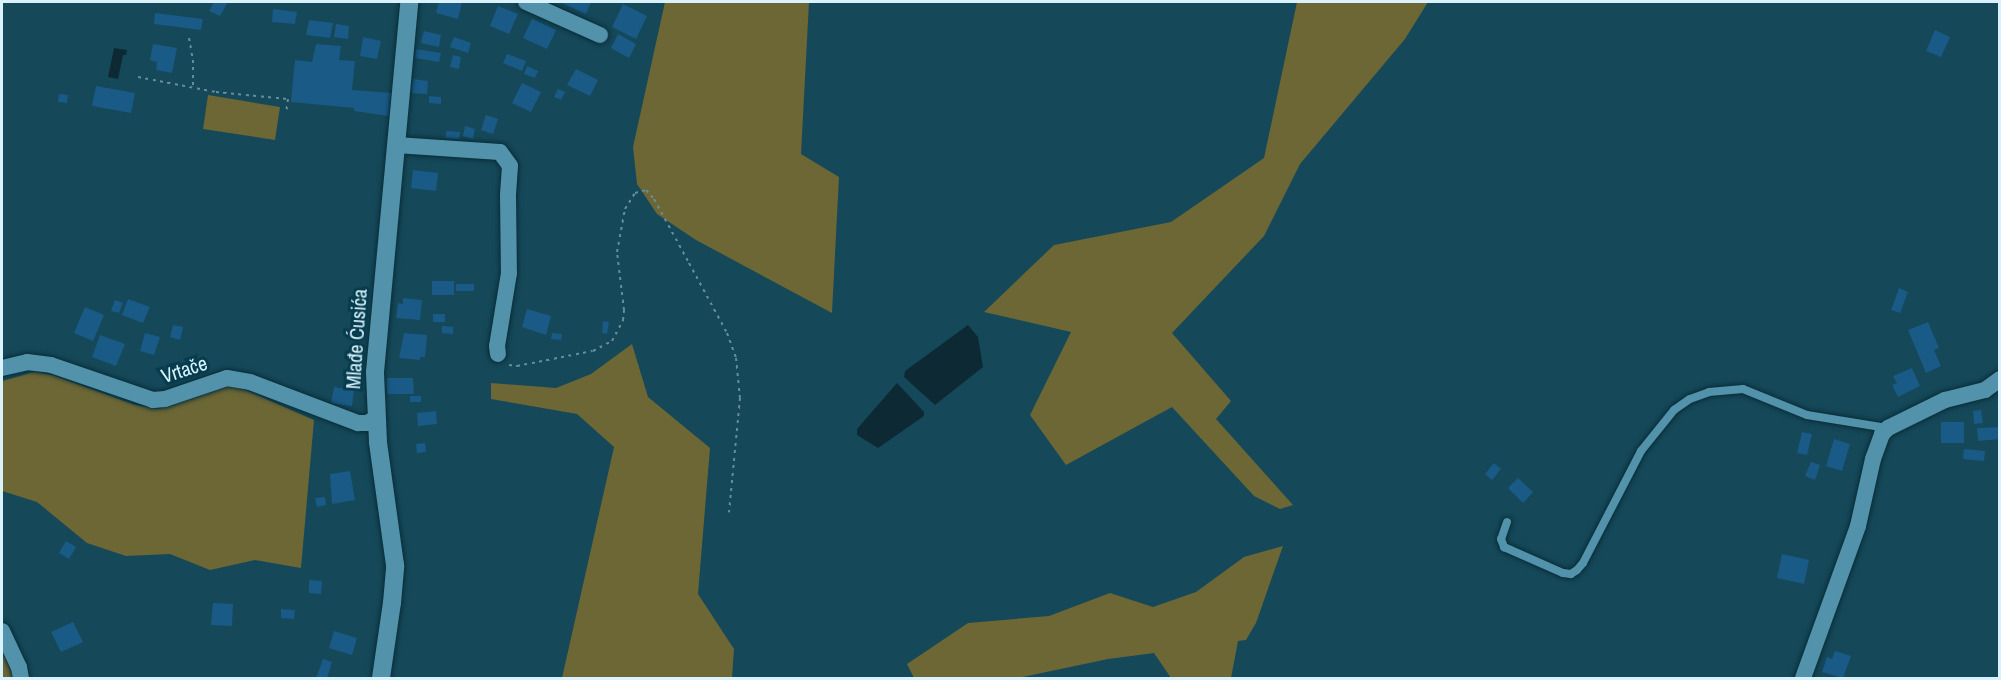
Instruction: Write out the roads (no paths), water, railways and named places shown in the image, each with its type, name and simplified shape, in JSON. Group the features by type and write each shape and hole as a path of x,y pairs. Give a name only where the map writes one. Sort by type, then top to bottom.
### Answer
{"street":[{"name":"Mlađe Ćusića","path":"381,678 395,565 376,418 375,372 409,2"},
{"path":"526,2 600,35"},
{"path":"396,145 500,152 510,166 509,273 497,346 498,354"},
{"name":"Vrtače","path":"5,363 27,362 51,365 153,400 165,399 227,378 250,382 358,423 367,423 376,418"},
{"path":"1803,678 1858,526 1878,441 1888,428 1945,400 1985,390 2000,379"},
{"path":"2,631 19,667 21,678"}],"lane":[{"path":"1507,522 1501,539 1504,547 1563,573 1571,574 1577,570 1646,445 1674,410 1690,399 1709,392 1743,389 1807,415 1888,428"}],"water":[{"path":"114,48 127,50 126,55 123,55 118,79 108,77"},
{"path":"968,325 978,337 983,367 935,405 904,377 905,371"},
{"path":"897,383 924,412 924,416 878,448 857,435 857,429"}]}
